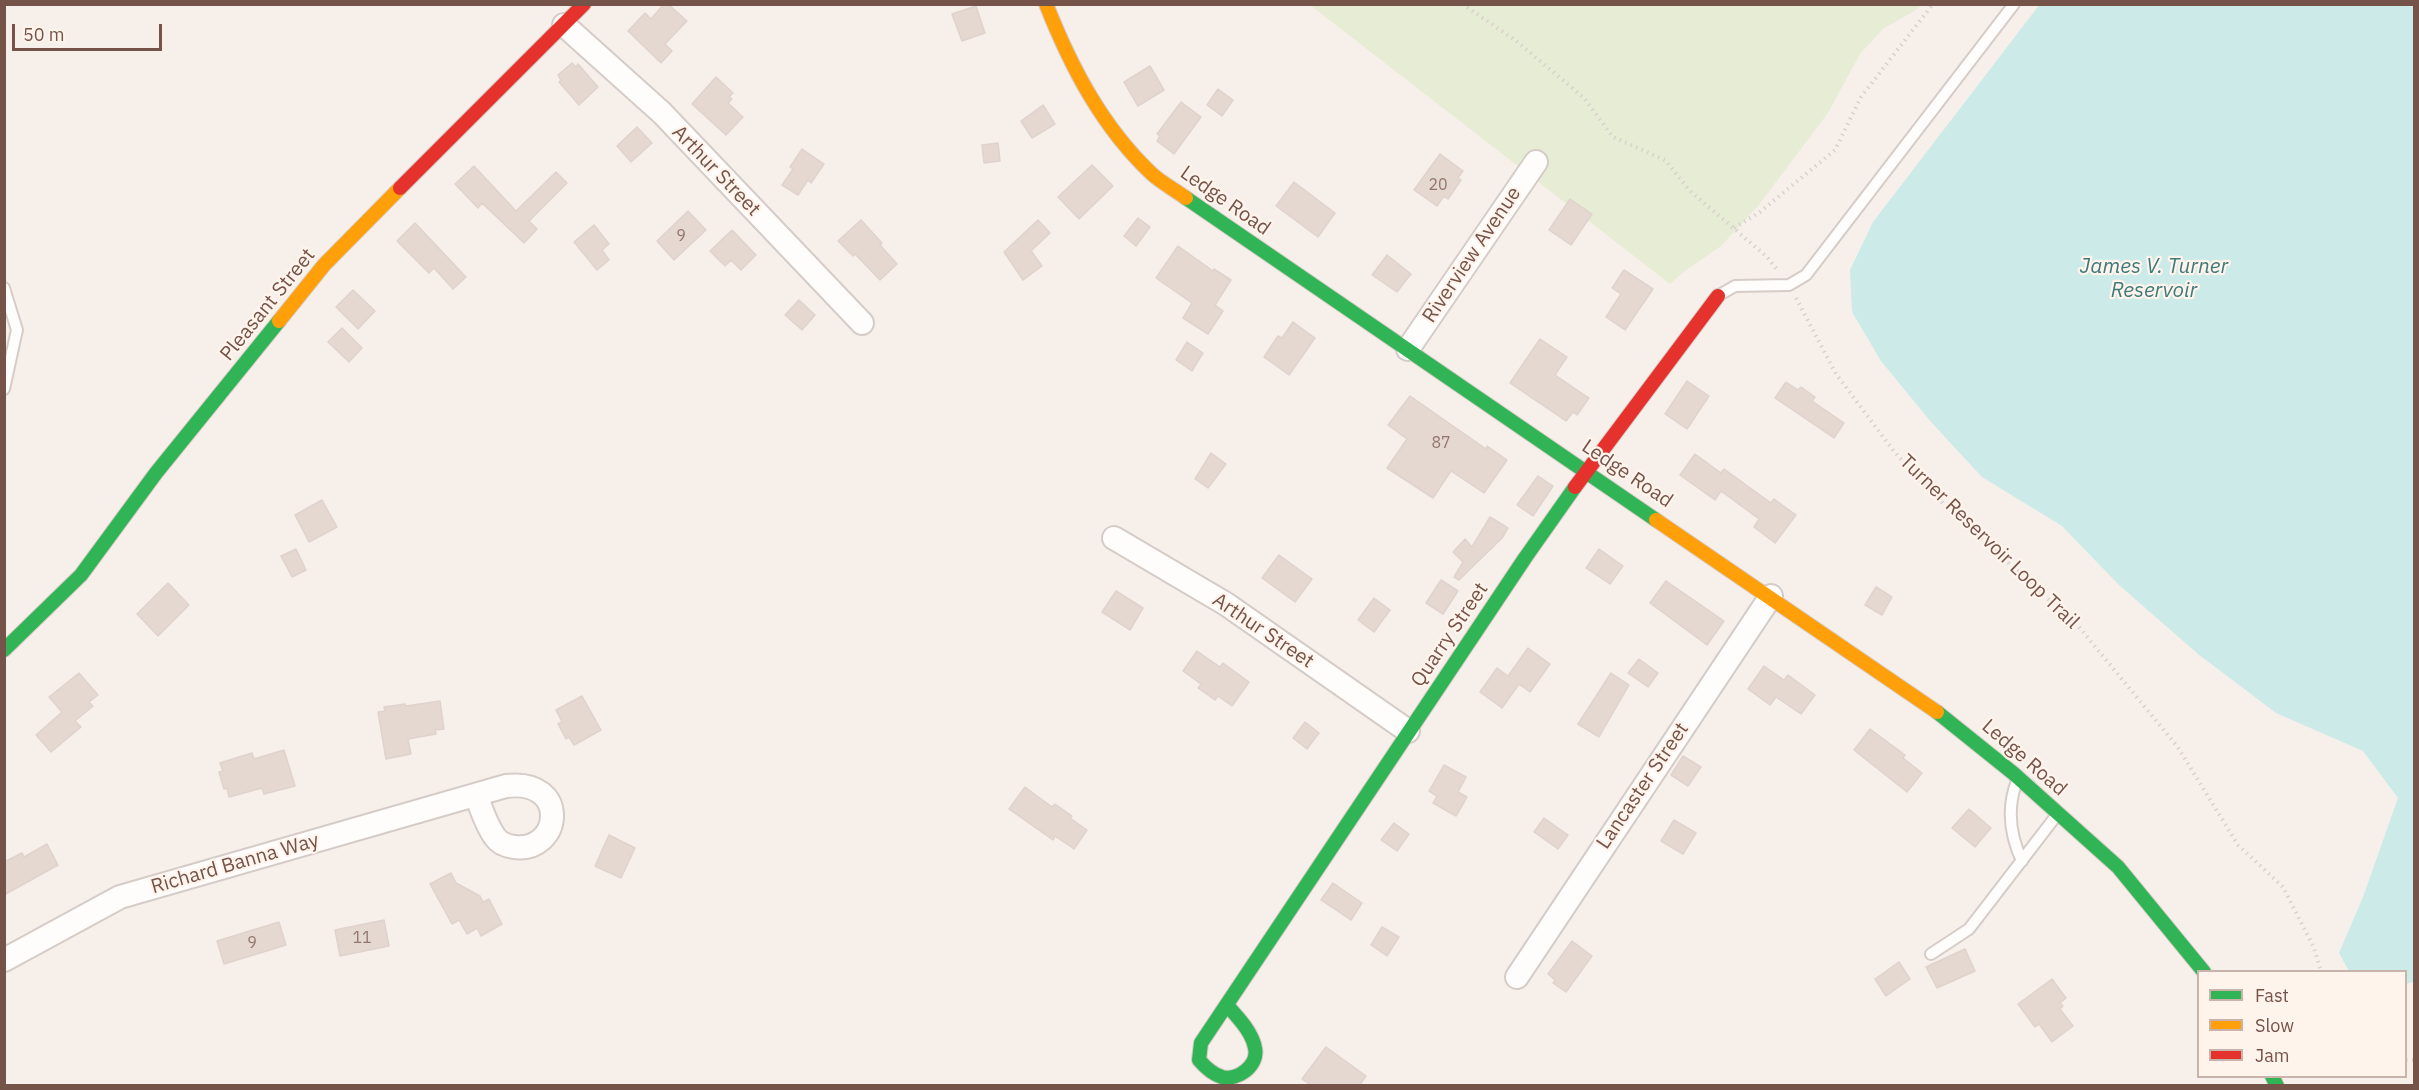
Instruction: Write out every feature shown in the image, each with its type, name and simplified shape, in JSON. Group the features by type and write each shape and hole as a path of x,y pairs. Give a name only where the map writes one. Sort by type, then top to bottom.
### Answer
{"street":[{"name":"Pleasant Street","path":"4,650 81,575 156,473 324,265 584,4"},
{"name":"Ledge Road","path":"1046,4 1061,45 1086,95 1115,136 1155,176 1771,596 1947,719 2018,778 2118,867 2202,970"},
{"name":"Arthur Street","path":"564,25 662,113 862,323"},
{"name":"Riverview Avenue","path":"1408,349 1536,162"},
{"name":"Quarry Street","path":"1227,1005 1248,1031 1257,1052 1253,1064 1240,1076 1224,1079 1209,1072 1199,1060 1201,1043 1408,731 1587,470 1718,296"},
{"name":"Arthur Street","path":"1114,537 1226,604 1408,731"},
{"name":"Lancaster Street","path":"1517,977 1771,596"},
{"name":"Richard Banna Way","path":"4,960 120,897 476,795"}],"lane":[{"path":"1718,296 1735,285 1789,285 1806,275 2014,4"},
{"path":"4,288 17,330 4,389"},
{"path":"2018,778 2010,799 2013,843 2022,861"},
{"path":"1931,954 1969,929 2058,813"}],"path":[{"name":"Turner Reservoir Loop Trail","path":"1462,4 1515,40 1584,98 1613,136 1665,160 1689,190 1767,257 1789,285 1836,374 1893,450 1924,486 2079,627 2177,746 2238,845 2283,887 2314,948 2320,970"},
{"path":"1734,228 1760,212 1835,150 1861,97 1933,4"}],"green space":[{"path":"1310,5 1922,5 1884,28 1860,54 1828,113 1758,206 1721,246 1670,284"}],"water":[{"name":"James V. Turner Reservoir","path":"2040,4 2414,5 2414,982 2407,984 2407,970 2348,970 2339,953 2363,897 2398,798 2363,751 2276,713 2198,654 2119,585 2062,526 1982,477 1931,422 1881,361 1852,312 1850,270 1873,222"}],"building":[{"path":"664,4 668,4 687,21 665,44 672,51 661,63 628,31 645,13 651,19"},
{"path":"976,6 985,33 962,41 952,14"},
{"path":"572,63 576,67 578,64 598,87 579,105 559,82 561,80 558,75"},
{"path":"1150,66 1164,90 1138,106 1124,82"},
{"path":"716,77 733,93 728,103 743,117 726,135 692,104"},
{"path":"1218,89 1233,100 1222,116 1207,105"},
{"path":"1181,102 1201,117 1174,154 1157,141 1160,136 1157,134"},
{"path":"1043,105 1055,124 1032,138 1021,121"},
{"path":"637,127 652,143 631,162 617,146"},
{"path":"998,143 1000,161 984,163 982,145"},
{"path":"802,149 824,164 811,183 808,180 798,195 782,185 793,169 790,167"},
{"path":"1440,154 1463,171 1458,178 1461,180 1448,199 1444,196 1437,206 1414,190"},
{"path":"1092,165 1113,186 1079,219 1058,197"},
{"path":"474,166 516,211 556,172 567,183 529,221 537,229 524,243 482,203 478,208 455,184"},
{"path":"1294,182 1335,213 1318,237 1276,206"},
{"path":"1570,199 1592,214 1571,245 1549,230"},
{"path":"688,211 706,230 674,260 657,241"},
{"path":"1138,218 1150,227 1136,246 1124,236"},
{"path":"861,220 897,264 880,280 855,254 853,256 838,241"},
{"path":"1038,220 1050,233 1031,251 1042,266 1023,280 1004,252"},
{"path":"415,223 466,277 453,289 434,268 429,273 397,241"},
{"path":"594,225 609,244 602,250 609,260 597,270 574,242"},
{"path":"732,230 756,255 741,270 731,260 725,266 710,251"},
{"path":"1178,246 1213,271 1214,269 1231,280 1215,305 1223,311 1208,334 1183,318 1192,303 1156,278"},
{"path":"1387,255 1411,274 1397,292 1372,275"},
{"path":"1624,270 1653,289 1625,330 1606,317 1621,294 1612,288"},
{"path":"353,290 375,311 358,329 336,307"},
{"path":"799,300 815,315 802,330 785,315"},
{"path":"1293,322 1315,338 1289,375 1264,357 1278,336 1282,338"},
{"path":"342,328 362,348 349,362 328,342"},
{"path":"1540,339 1567,357 1555,375 1589,398 1577,415 1573,412 1566,421 1510,383"},
{"path":"1187,342 1203,353 1192,371 1176,360"},
{"path":"1687,381 1709,396 1687,429 1665,414"},
{"path":"1786,382 1798,390 1801,387 1815,397 1812,401 1844,423 1834,438 1775,398"},
{"path":"1410,396 1486,449 1487,446 1507,460 1484,493 1451,471 1433,498 1387,468 1407,439 1388,425"},
{"path":"1211,453 1226,464 1208,488 1195,479"},
{"path":"1695,454 1721,473 1724,469 1771,503 1774,499 1796,515 1775,543 1754,527 1759,519 1721,491 1715,500 1680,475"},
{"path":"1538,476 1553,486 1533,516 1517,505"},
{"path":"322,500 337,527 309,542 295,515"},
{"path":"1490,517 1508,528 1502,538 1459,580 1454,577 1463,562 1453,552 1465,539 1472,547"},
{"path":"296,549 306,570 292,577 281,556"},
{"path":"1599,549 1623,566 1610,584 1586,568"},
{"path":"1279,555 1312,579 1295,602 1262,578"},
{"path":"1441,580 1458,591 1443,614 1426,603"},
{"path":"1666,581 1724,621 1707,645 1650,603"},
{"path":"168,583 189,605 158,636 137,614"},
{"path":"1876,587 1892,597 1882,615 1865,605"},
{"path":"1116,591 1143,608 1130,630 1102,612"},
{"path":"1374,598 1390,610 1374,632 1358,620"},
{"path":"1528,648 1550,664 1530,692 1519,684 1502,708 1480,692 1497,668 1508,676"},
{"path":"1197,651 1220,667 1223,663 1249,682 1232,706 1218,696 1215,700 1198,688 1201,684 1183,671"},
{"path":"1639,659 1658,673 1648,687 1628,673"},
{"path":"1764,666 1784,680 1788,675 1815,695 1801,714 1776,697 1770,705 1748,689"},
{"path":"79,673 98,695 89,702 93,706 75,721 81,727 51,752 36,735 62,712 49,697"},
{"path":"1611,673 1629,685 1599,737 1578,724"},
{"path":"582,696 601,730 574,745 569,737 566,739 558,724 562,722 556,710"},
{"path":"440,701 444,729 435,730 436,734 408,739 411,754 386,759 378,712 385,711 384,707"},
{"path":"1305,722 1319,733 1307,749 1293,738"},
{"path":"1870,729 1905,755 1903,758 1922,773 1907,792 1854,750"},
{"path":"284,750 295,786 264,794 262,788 229,797 219,772 223,771 220,763 252,753 254,759"},
{"path":"1683,756 1701,767 1688,786 1671,775"},
{"path":"1444,765 1466,777 1458,792 1467,797 1456,816 1433,803 1437,796 1429,791"},
{"path":"1025,787 1052,807 1055,804 1087,830 1074,849 1055,836 1053,840 1009,809"},
{"path":"1969,809 1991,828 1975,847 1952,828"},
{"path":"1544,818 1568,835 1558,849 1534,832"},
{"path":"1674,820 1696,833 1683,854 1661,841"},
{"path":"1394,823 1409,834 1397,851 1381,840"},
{"path":"609,835 635,848 621,878 595,866"},
{"path":"47,844 58,865 4,895 4,862 22,853 24,857"},
{"path":"451,873 456,883 480,896 483,902 489,899 502,924 481,936 477,928 467,934 459,920 452,924 430,884"},
{"path":"1333,883 1362,903 1351,920 1321,900"},
{"path":"384,920 389,946 340,956 335,930"},
{"path":"279,922 286,945 224,964 217,941"},
{"path":"1382,927 1399,937 1387,956 1371,945"},
{"path":"1572,941 1592,956 1566,992 1553,983 1555,980 1548,974"},
{"path":"1965,949 1975,971 1937,988 1926,967"},
{"path":"1899,962 1910,979 1886,996 1875,979"},
{"path":"2052,979 2066,998 2060,1003 2063,1006 2060,1009 2073,1026 2052,1042 2039,1024 2035,1027 2018,1004"},
{"path":"1326,1047 1366,1076 1359,1086 1312,1086 1302,1079"}],"traffic: fast":[{"path":"1186,198 1656,520"},
{"path":"4,650 81,575 156,473 279,321"},
{"path":"1227,1005 1244,1025 1255,1048 1251,1066 1241,1074 1228,1078 1215,1074 1199,1060 1201,1043 1525,558 1575,487"},
{"path":"1937,712 2013,773 2118,867 2202,970"},
{"path":"2273,1078 2277,1086"}],"traffic: slow":[{"path":"1046,4 1077,73 1103,116 1134,156 1152,174 1186,198"},
{"path":"279,321 324,265 400,188"},
{"path":"1656,520 1937,712"}],"traffic: jam":[{"path":"400,188 584,4"},
{"path":"1575,487 1718,296"}]}
